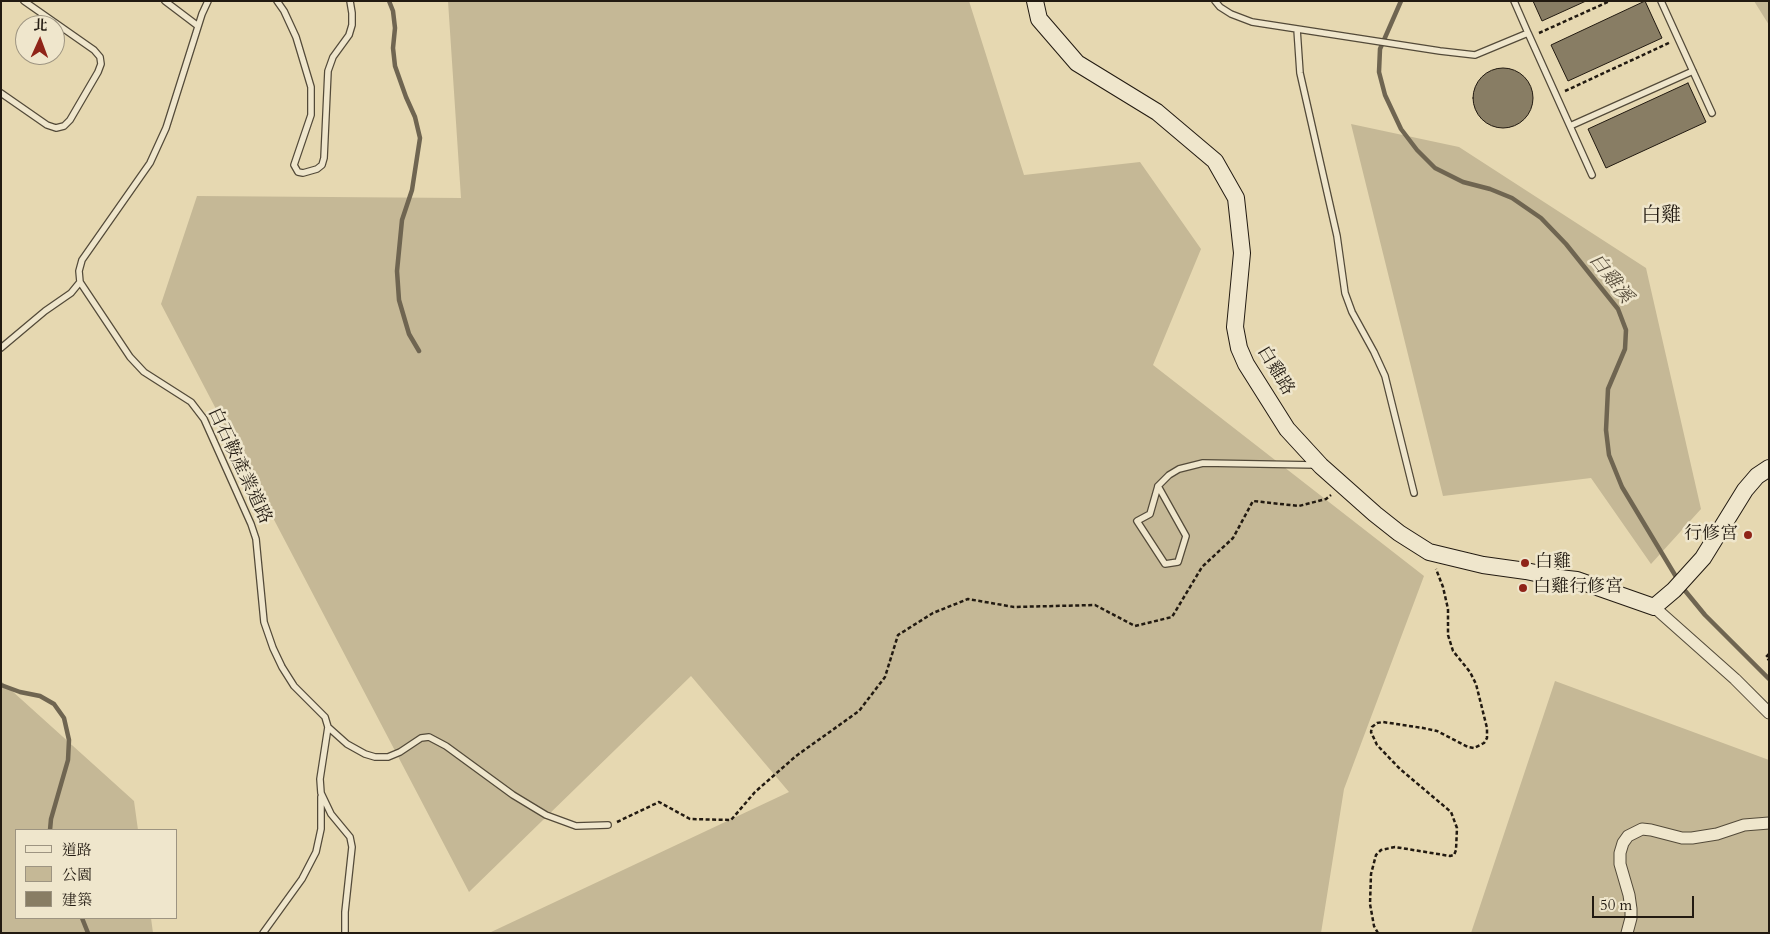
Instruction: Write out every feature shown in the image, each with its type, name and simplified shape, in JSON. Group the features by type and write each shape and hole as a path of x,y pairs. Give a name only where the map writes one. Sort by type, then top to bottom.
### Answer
{"street":[{"name":"白雞路","path":"1035,1 1040,19 1076,63 1157,112 1215,161 1236,198 1242,253 1235,327 1239,348 1246,364 1286,429 1321,466 1375,514 1399,533 1429,552 1483,565 1577,580 1654,607"},
{"path":"1769,468 1757,476 1745,490 1703,558 1674,590 1654,607 1735,679 1769,713"},
{"path":"1627,933 1631,909 1620,864 1620,853 1623,843 1628,836 1642,829 1682,838 1692,838 1717,834 1744,825 1769,822"}],"lane":[{"path":"1,93 47,125 56,128 64,126 70,120 101,64 100,57 94,50 24,1"},
{"path":"165,1 198,26"},
{"path":"1,348 71,293 80,282 79,270 82,260 150,163 166,128 198,26 208,1"},
{"path":"277,1 284,11 296,37 311,87 311,115 294,165 298,172 303,173 317,169 322,165 324,158 328,70 333,57 349,36 352,25 350,1"},
{"path":"1214,1 1220,7 1241,19 1475,55 1529,35"},
{"path":"1514,1 1592,175"},
{"path":"1661,1 1712,113"},
{"path":"1297,29 1300,72 1337,236 1345,293 1352,312 1374,352 1384,376 1414,493"},
{"path":"1570,126 1693,71"},
{"name":"白石鞍產業道路","path":"80,282 130,357 144,372 191,402 204,419 240,498 256,539 264,622 273,648 294,686 325,717 328,727 347,744 364,754 374,757 388,757 422,738 429,737 437,740 513,795 546,815 576,826 608,825"},
{"path":"1158,486 1186,536 1178,562 1164,564 1136,521 1150,514 1158,486 1169,475 1179,469 1203,463 1321,466"},
{"path":"263,933 302,880 316,852 321,830 320,779 328,727"},
{"path":"321,792 331,814 350,837 352,847 345,912 345,933"}],"path":[{"path":"1529,35 1610,1"},
{"path":"1556,95 1678,38"},
{"path":"608,825 659,802 690,819 731,820 756,792 796,756 859,711 885,677 898,635 934,613 968,599 1014,607 1095,605 1135,626 1172,617 1202,567 1232,538 1254,501 1299,506 1326,500 1343,485"},
{"path":"1378,933 1374,926 1370,904 1372,874 1376,855 1381,850 1395,848 1454,855 1457,828 1451,812 1400,769 1377,744 1371,732 1372,727 1377,723 1383,722 1423,728 1437,731 1468,747 1474,748 1484,743 1487,738 1487,728 1476,684 1470,672 1452,652 1448,635 1448,609 1443,587 1429,552"},
{"path":"1769,654 1766,657 1769,660"}],"green space":[{"path":"448,1 969,1 1024,175 1140,162 1201,249 1153,365 1424,576 1344,789 1321,933 489,933 789,792 691,676 469,892 161,304 197,196 461,198"},
{"path":"1754,1 1769,1 1769,25"},
{"path":"1351,124 1459,147 1646,268 1701,509 1651,564 1591,478 1443,496"},
{"path":"1,681 134,801 138,829 15,829 15,919 151,919 153,933 1,933"},
{"path":"1555,681 1769,760 1769,933 1471,933"}],"building":[{"path":"1533,1 1586,1 1542,21"},
{"path":"1645,1 1662,38 1568,81 1551,45"},
{"path":"1497,68 1509,68 1520,73 1528,81 1533,92 1531,110 1520,123 1509,128 1497,128 1486,123 1478,115 1473,104 1473,92 1478,81 1486,73"},
{"path":"1688,83 1706,122 1606,168 1588,129"}],"waterway":[{"path":"389,1 393,11 395,28 393,48 395,66 415,117 420,138 412,190 402,220 397,271 399,300 409,334 419,351"},
{"name":"白雞溪","path":"1401,1 1380,49 1379,72 1385,95 1401,129 1417,150 1435,168 1463,182 1490,189 1512,198 1541,218 1566,244 1618,309 1626,330 1625,349 1608,389 1606,430 1609,455 1622,487 1678,580"},
{"name":"白雞溪","path":"1682,587 1705,615 1769,679"},
{"path":"1,685 20,692 40,696 54,704 64,718 69,740 68,760 51,819 50,829"},
{"path":"82,919 88,933"}],"place":[{"name":"行修宮","path":"1748,535"},
{"name":"白雞","path":"1525,563"},
{"name":"白雞行修宮","path":"1523,588"}],"district":[{"name":"白雞","path":"1661,216"}]}
